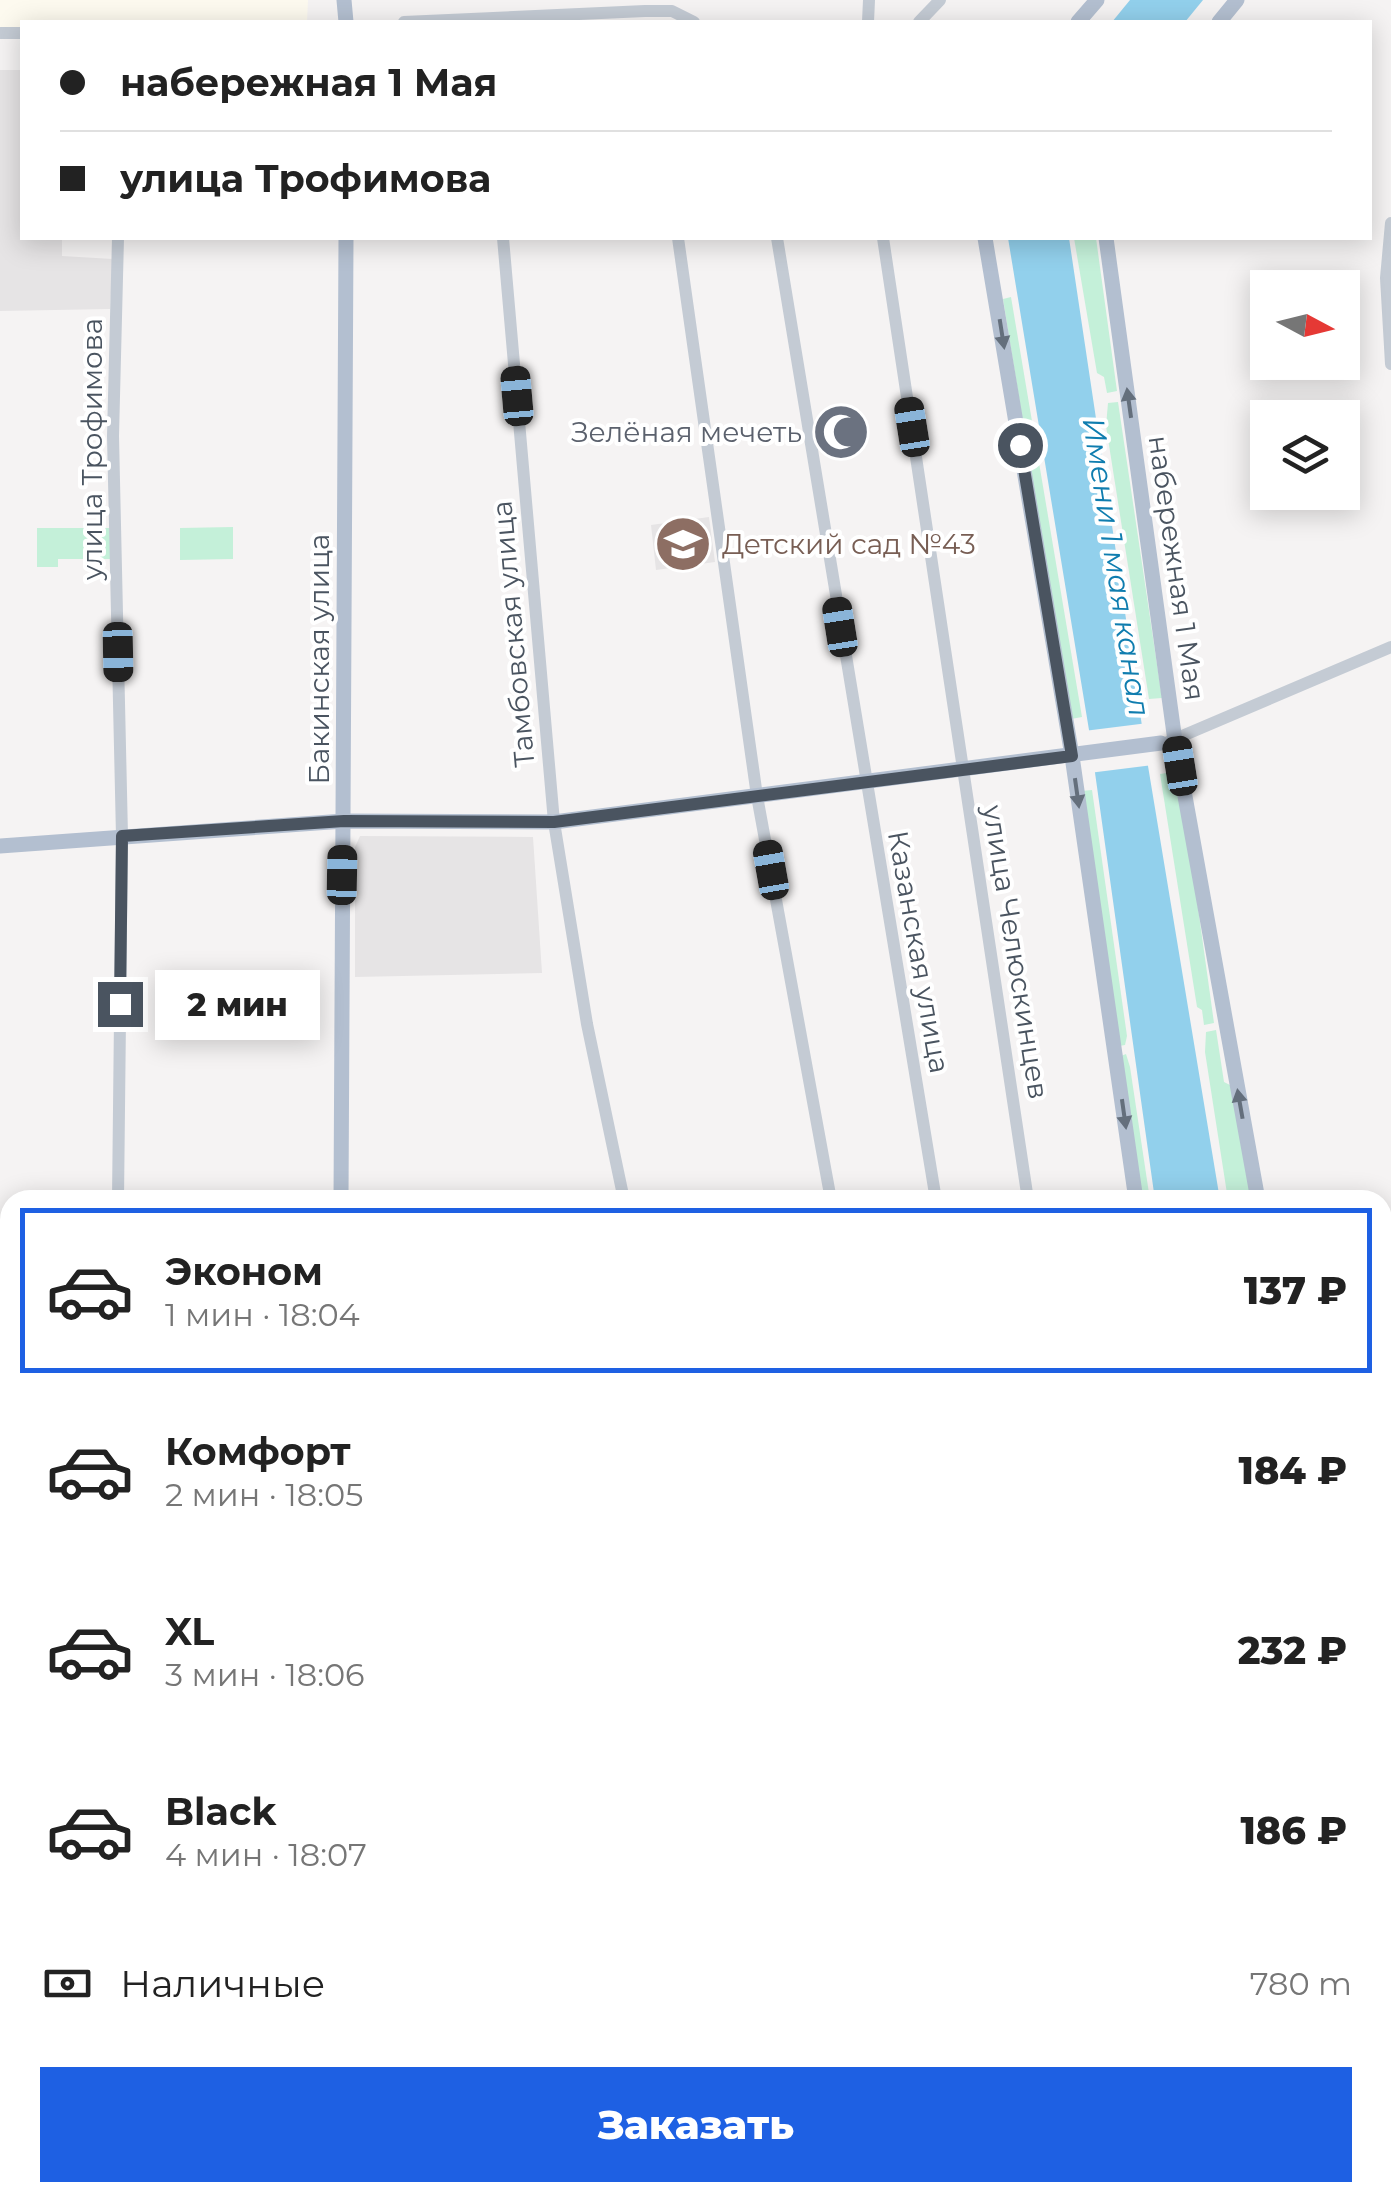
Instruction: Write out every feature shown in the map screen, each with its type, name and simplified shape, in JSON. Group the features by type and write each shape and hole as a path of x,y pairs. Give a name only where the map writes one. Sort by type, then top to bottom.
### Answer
{"main road":[{"path":"1080,20 1097,0"},
{"path":"1221,20 1236,0"},
{"name":"Бакинская улица","path":"341,1190 346,240"},
{"path":"986,240 1076,755 1135,1190"},
{"name":"набережная 1 Мая","path":"1106,240 1168,742 1256,1190"},
{"path":"0,846 344,821 554,822 1168,742"}],"street":[{"path":"490,20 581,7 646,17 672,11 684,0"},
{"path":"921,20 940,0"},
{"path":"672,11 690,20"},
{"path":"1391,223 1386,278 1391,364"},
{"name":"улица Трофимова","path":"118,240 113,436 122,836 118,1190"},
{"name":"Тамбовская улица","path":"502,240 554,822 587,1024 622,1190"},
{"path":"678,240 757,796 828,1190"},
{"name":"Казанская улица","path":"778,240 934,1190"},
{"name":"улица Челюскинцев","path":"883,240 1027,1190"},
{"path":"1168,742 1391,647"}],"shaded area":[{"path":"0,0 308,0 307,20 20,20 20,28 0,29"},
{"path":"0,70 20,70 20,240 62,240 62,256 113,259 110,309 0,311"},
{"name":"Детский сад №43","path":"709,517 715,562 656,570 651,525"},
{"path":"360,836 533,837 542,973 355,977 355,847"}],"green space":[{"path":"1074,240 1096,240 1117,391 1107,393 1104,377 1097,373"},
{"path":"1011,297 1082,717 1071,719 1003,299"},
{"path":"1118,402 1162,698 1149,699 1106,426 1108,403"},
{"path":"233,527 233,559 180,560 180,528"},
{"path":"37,528 112,528 112,559 58,559 58,567 37,567"},
{"path":"1179,771 1214,1023 1204,1025 1202,1010 1197,1007 1160,774"},
{"path":"1092,790 1127,1036 1125,1045 1119,1046 1081,791"},
{"path":"1216,1030 1224,1082 1234,1087 1250,1190 1226,1190 1205,1052 1206,1032"},
{"path":"1126,1054 1130,1067 1148,1190 1140,1190 1121,1056"}],"water":[{"path":"1130,0 1203,0 1187,20 1114,20"},
{"name":"Имени 1 мая канал","path":"1008,240 1069,240 1148,766 1218,1190 1154,1190 1089,730"}],"pier":[{"path":"1148,723 1153,765 1089,773 1084,731"}],"place":[{"name":"Зелёная мечеть","path":"841,432"},
{"name":"Детский сад №43","path":"683,544"}],"route":[{"path":"120,1004 122,836 344,821 554,822 1072,756 1020,445"}]}
